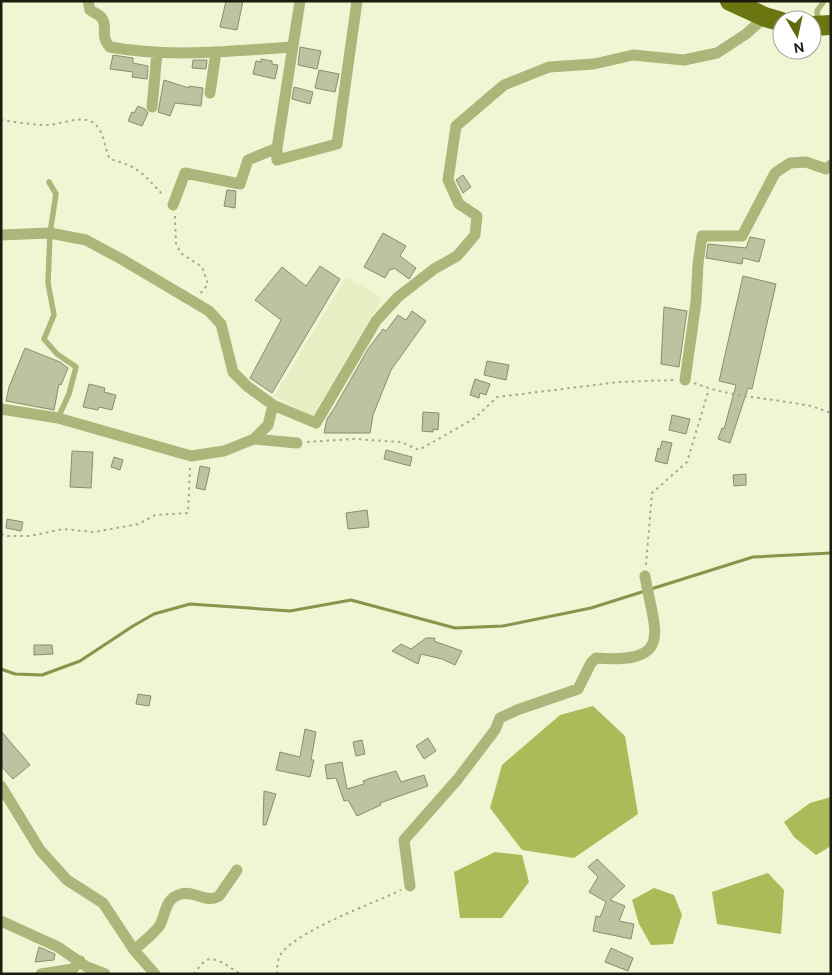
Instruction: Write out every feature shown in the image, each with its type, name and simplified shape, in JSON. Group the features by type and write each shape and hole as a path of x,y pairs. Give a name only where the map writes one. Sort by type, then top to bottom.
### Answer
{"highway":[{"path":"730,1 772,19"}],"street":[{"path":"88,1 90,10 104,21 104,36 110,47 157,53 216,52 292,47"},
{"path":"300,1 277,148 277,160 337,144 358,1"},
{"path":"1,235 50,234 86,240 194,302 209,311 222,324 233,372 247,386 273,405 316,423 376,321 398,297 434,269 457,256 475,235 477,216 458,204 448,180 456,126 504,85 549,67 594,64 632,54 684,60 717,53 772,20"},
{"path":"210,93 216,52"},
{"path":"152,107 157,53"},
{"path":"174,204 185,173 240,184 248,160 277,148"},
{"path":"685,380 696,302 702,236 742,236 775,174 790,163 806,162 829,170"},
{"path":"1,409 58,418 191,456 224,451 254,439 268,425 273,405"},
{"path":"254,439 297,443"},
{"path":"410,886 404,840 457,780 495,730 500,718 517,710 578,689 591,663 596,658 634,657 649,651 656,639 656,625 650,606 645,576"},
{"path":"1,786 40,850 67,880 103,903 134,950 155,974"},
{"path":"134,950 159,925 170,900 181,894 189,893 209,899 215,898 219,896 237,870"},
{"path":"1,921 58,947 87,967 105,974"},
{"path":"41,974 73,969 80,961"}],"lane":[{"path":"49,182 56,194 50,234 48,283 54,315 44,340 57,354 76,367 69,394 58,418"}],"path":[{"path":"1,120 50,125 75,120 91,121 99,129 110,159 129,164 144,174 163,196 174,204 176,245 182,254 202,267 208,284 194,302"},
{"path":"297,443 353,439 372,440 401,442 419,450 475,418 497,397 619,382 685,380 710,389 754,398 807,405 831,413"},
{"path":"645,576 652,493 687,462 710,389"},
{"path":"1,534 8,536 30,536 63,529 94,532 139,524 155,515 188,513 191,456"},
{"path":"277,974 279,957 292,942 354,910 410,886"},
{"path":"194,974 206,960 211,959 240,974"}],"shaded area":[{"path":"346,277 382,298 312,417 275,396"}],"green space":[{"path":"593,706 625,736 638,814 574,858 522,850 490,808 502,765 560,715"},
{"path":"831,797 831,846 816,855 794,837 784,822 810,803"},
{"path":"495,852 522,855 529,882 502,918 460,918 454,872"},
{"path":"768,873 784,890 781,934 717,924 712,892"},
{"path":"654,888 674,895 682,915 673,944 651,945 639,924 632,900"}],"building":[{"path":"226,1 243,1 237,30 220,27"},
{"path":"300,47 321,51 317,69 298,65"},
{"path":"113,55 133,58 133,63 148,66 147,79 132,77 133,72 110,69"},
{"path":"261,59 272,61 272,64 278,65 275,79 253,74 256,61 261,62"},
{"path":"193,60 207,60 206,69 192,68"},
{"path":"319,70 339,74 335,92 315,88"},
{"path":"164,80 189,88 189,86 203,88 201,106 175,103 170,116 158,112"},
{"path":"294,87 313,92 310,104 292,99"},
{"path":"138,106 145,109 148,113 142,126 128,121 132,112 134,113"},
{"path":"463,175 471,187 463,193 456,180"},
{"path":"227,190 236,191 235,208 224,206"},
{"path":"383,233 406,246 400,256 416,268 409,279 394,268 390,269 385,278 364,267"},
{"path":"750,237 765,240 759,262 743,258 742,264 706,258 708,244 746,248"},
{"path":"320,266 340,279 272,393 250,378 281,320 255,300 282,267 306,286"},
{"path":"743,276 776,284 752,389 748,388 730,443 718,439 722,428 724,429 736,385 719,381"},
{"path":"664,307 687,311 679,367 661,364"},
{"path":"412,311 426,321 391,370 373,415 370,433 324,433 327,419 368,349 383,329 386,331 398,315 406,320"},
{"path":"25,348 60,362 68,368 61,385 59,384 54,410 6,401 9,387"},
{"path":"487,361 509,365 506,380 484,375"},
{"path":"475,379 490,384 486,395 480,393 479,398 470,395"},
{"path":"89,384 105,388 104,392 116,395 112,410 99,407 98,410 83,407"},
{"path":"423,412 439,413 438,430 433,429 433,432 422,431"},
{"path":"672,415 690,419 686,434 669,430"},
{"path":"662,441 672,443 667,464 655,461"},
{"path":"386,450 412,457 410,466 384,459"},
{"path":"72,451 93,452 91,488 70,487"},
{"path":"114,457 123,460 120,470 111,467"},
{"path":"200,466 210,468 205,490 196,488"},
{"path":"746,474 746,485 734,486 733,475"},
{"path":"367,510 369,527 348,529 346,513"},
{"path":"7,519 23,522 21,531 6,528"},
{"path":"426,638 435,638 434,641 462,651 455,665 442,659 421,654 418,664 392,651 401,644 411,649"},
{"path":"34,645 52,645 53,654 34,655"},
{"path":"138,694 151,696 149,706 136,704"},
{"path":"305,729 316,732 311,760 314,760 310,777 276,770 280,752 300,757"},
{"path":"1,731 30,765 13,779 1,766"},
{"path":"428,738 436,751 424,759 416,746"},
{"path":"362,740 365,754 356,756 353,742"},
{"path":"342,762 347,789 364,784 363,781 368,779 396,771 401,782 424,775 428,786 380,803 381,805 357,816 348,800 344,801 336,778 327,779 325,765"},
{"path":"264,791 276,794 266,825 263,825"},
{"path":"597,859 625,886 610,900 625,906 619,921 634,924 631,939 593,931 596,916 600,917 606,902 589,892 598,877 588,867"},
{"path":"39,947 55,954 54,960 35,962"},
{"path":"611,948 633,958 628,971 605,962"}],"waterway":[{"path":"651,589 753,557 831,553"},
{"path":"1,669 15,674 42,675 80,661 154,614 190,604 290,611 351,600 455,628 503,626 591,608 645,591"}]}
